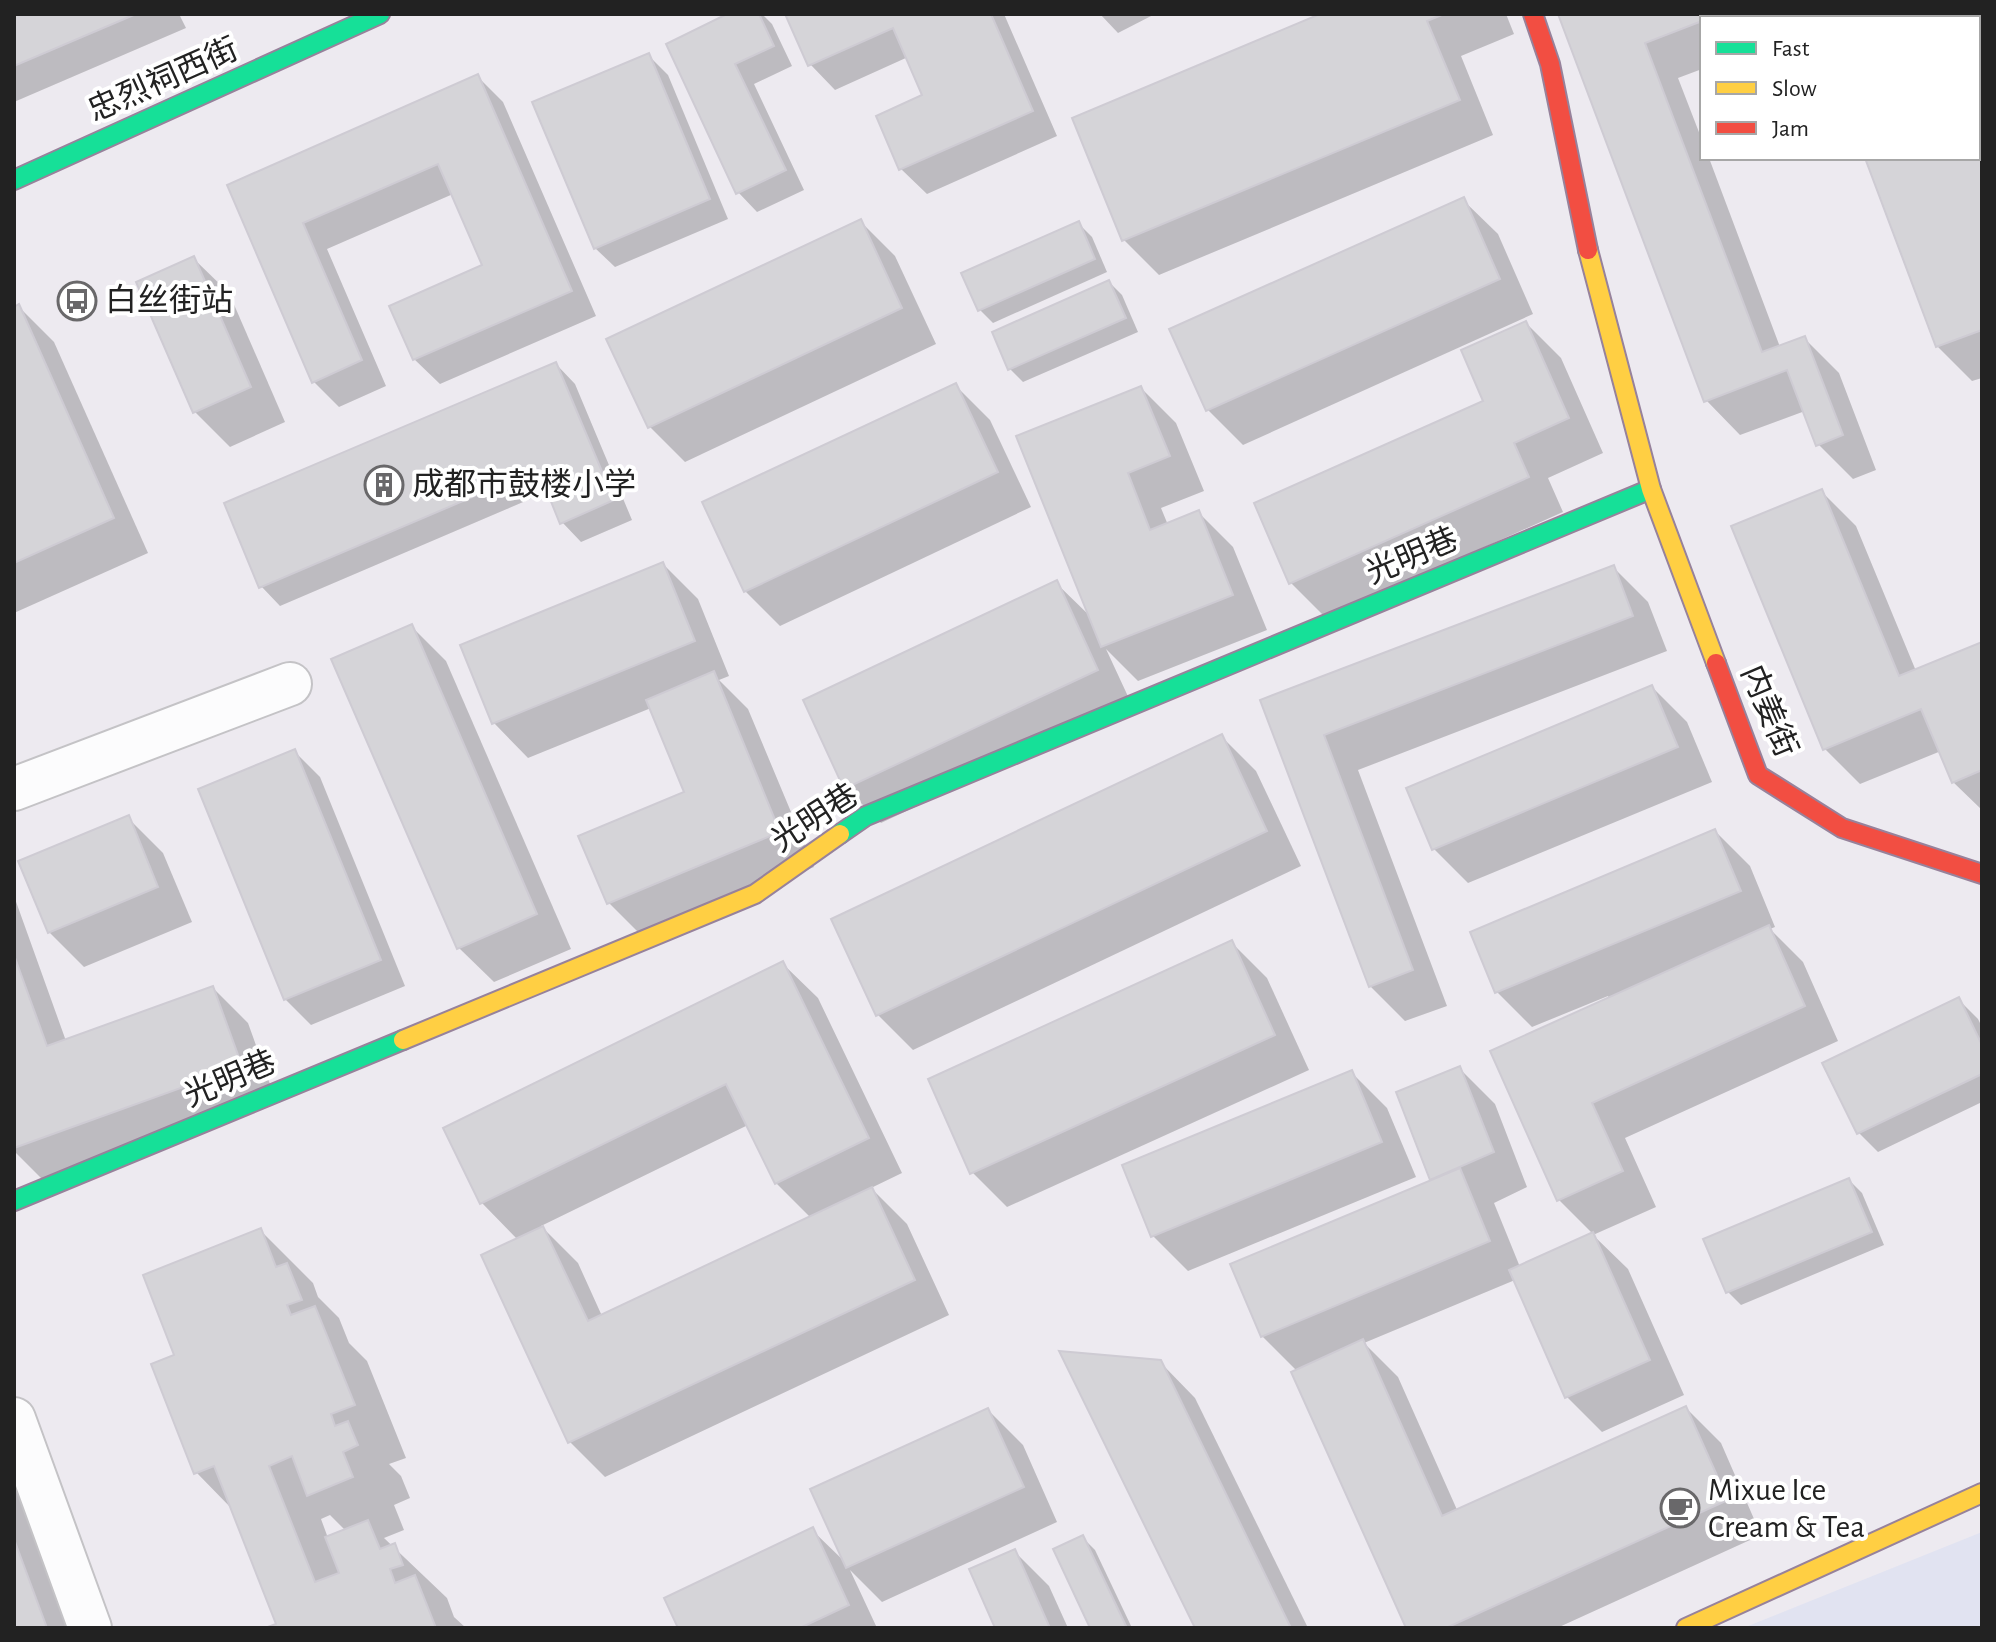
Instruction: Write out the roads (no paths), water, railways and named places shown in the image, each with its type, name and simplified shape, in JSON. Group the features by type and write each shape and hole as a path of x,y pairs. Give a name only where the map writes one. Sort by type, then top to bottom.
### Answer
{"street":[{"name":"忠烈祠西街","path":"14,180 380,14"},
{"name":"内姜街","path":"1533,14 1550,64 1590,257 1651,489 1758,775 1842,828 1982,874"},
{"name":"光明巷","path":"14,1201 755,894 866,816 1651,489"},
{"path":"14,789 290,684"},
{"path":"14,1419 90,1628"},
{"path":"1686,1628 1982,1493"}],"place":[{"name":"白丝街站","path":"77,301"},
{"name":"成都市鼓楼小学","path":"384,485"},
{"name":"Mixue Ice Cream & Tea","path":"1680,1508"}]}
